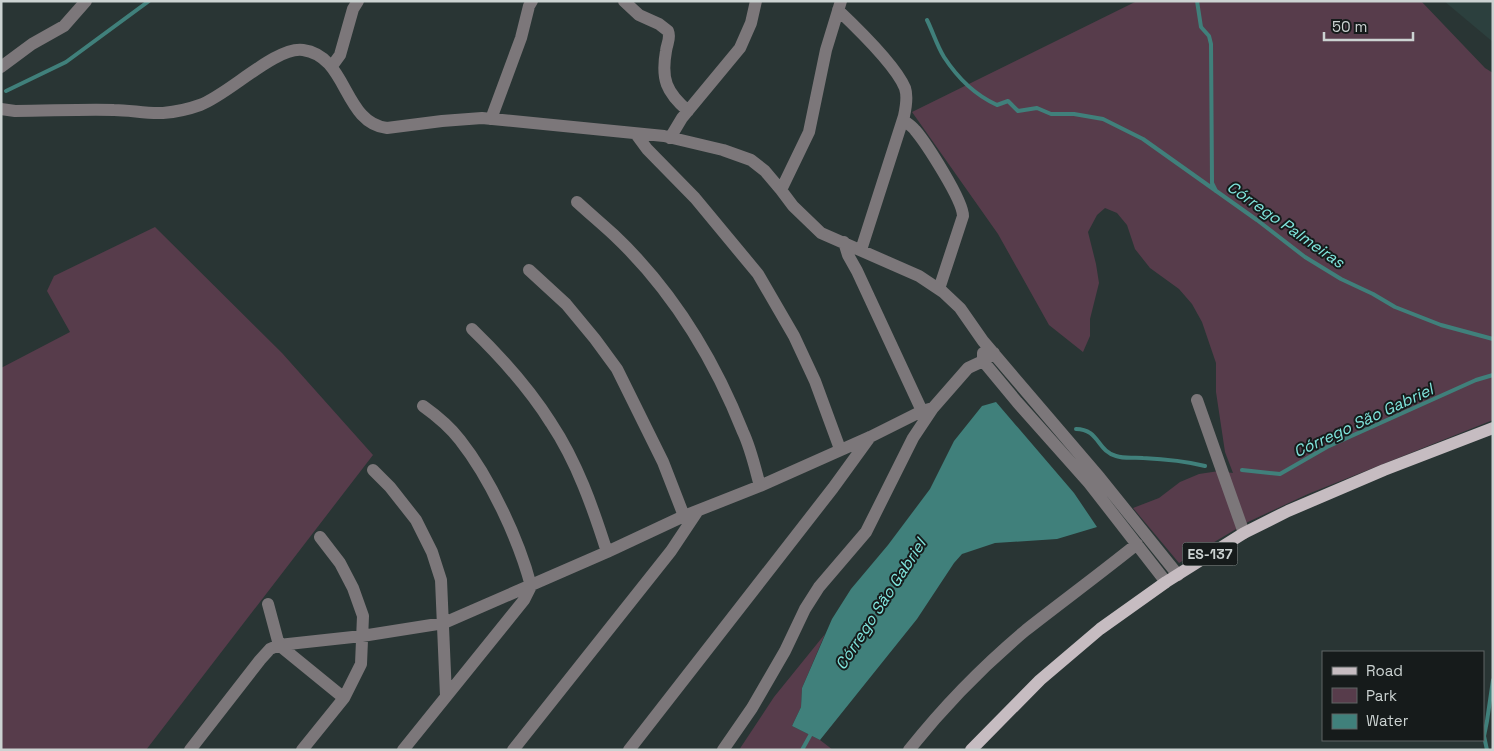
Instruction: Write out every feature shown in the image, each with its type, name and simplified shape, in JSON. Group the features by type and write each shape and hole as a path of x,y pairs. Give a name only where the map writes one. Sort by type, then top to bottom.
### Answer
{"main road":[{"name":"ES-137","path":"971,750 1034,686 1100,629 1166,582 1244,533 1288,511 1384,470 1493,428"}],"street":[{"path":"1,67 32,44 64,26 86,1"},
{"path":"332,66 340,55 353,9 358,1"},
{"path":"491,119 521,38 532,1"},
{"path":"624,1 639,15 659,24 668,31 670,38 664,60 666,83 672,96 688,111"},
{"path":"670,138 688,111 740,48 751,23 756,1"},
{"path":"839,6 898,75 906,95 903,120 861,250"},
{"path":"780,190 809,132 826,50 839,6"},
{"path":"1,108 15,111 116,110 163,113 200,105 222,94 271,60 285,53 300,49 316,53 332,66 355,106 365,118 379,127 387,128 442,121 491,119 670,138 723,150 751,160 765,171 793,206 821,233 919,276 939,289 960,308 983,341 988,357 1017,402 1089,483 1166,582"},
{"path":"903,120 917,132 957,196 963,210 963,216 939,289"},
{"path":"636,134 647,149 696,198 758,274 794,336 815,381 840,450"},
{"path":"577,202 615,236 646,270 676,307 703,348 727,392 744,434 760,486"},
{"path":"844,242 848,255 927,410"},
{"path":"529,270 566,304 595,338 617,369 663,462 684,516"},
{"path":"472,330 525,386 552,424 573,463 593,509 607,552"},
{"path":"722,750 752,708 819,587 866,532 927,410 968,368 988,357"},
{"path":"988,357 1100,478 1178,575"},
{"path":"1197,400 1244,533"},
{"path":"403,750 524,600 531,586 526,566 513,533 487,481 460,441 441,420 423,406"},
{"path":"190,750 270,649 279,645 362,636 444,623 531,586 684,516 760,486 927,410"},
{"path":"629,750 833,488 870,437"},
{"path":"373,470 390,487 416,520 432,552 441,580 446,696"},
{"path":"513,750 671,550 697,512"},
{"path":"302,750 344,698 361,664 363,616 353,588 340,562 320,537"},
{"path":"909,750 958,693 1025,631 1137,544"},
{"path":"268,604 279,645 344,698"}],"shaded area":[{"path":"1444,1 1493,1 1493,42"}],"green space":[{"path":"1137,1 1421,1 1485,68 1493,73 1493,420 1308,494 1248,522 1179,563 1133,508 1159,498 1180,482 1199,474 1219,471 1233,473 1225,452 1216,392 1216,363 1202,322 1192,304 1179,289 1150,268 1135,249 1127,225 1117,213 1105,208 1097,215 1088,232 1099,283 1090,319 1090,336 1083,352 1049,325 998,234 912,112"},
{"path":"155,227 282,353 373,455 146,750 1,750 1,368 70,332 47,291 54,276"},
{"path":"825,634 802,688 801,707 792,726 820,740 833,750 739,750 774,697"}],"water":[{"path":"996,402 1074,493 1097,527 1057,539 995,543 962,554 917,619 820,740 792,726 801,707 802,688 832,619 851,589 888,545 930,489 954,441 982,406"}],"waterway":[{"path":"6,91 66,62 149,1"},
{"name":"Córrego Palmeiras","path":"1197,1 1201,27 1209,36 1211,44 1212,183 1216,191"},
{"path":"927,20 939,48 949,64 967,85 989,101 997,105 1008,101 1018,111 1037,108 1051,114 1074,114 1103,119 1143,139 1257,220 1305,257 1341,279 1395,307 1441,325 1493,339"},
{"name":"Córrego São Gabriel","path":"1242,470 1280,474 1327,447 1476,380 1493,375"},
{"name":"Córrego São Gabriel","path":"1076,429 1084,430 1094,436 1105,450 1116,456 1174,461 1205,466"},
{"path":"1487,750 1484,736 1493,680"},
{"name":"Córrego São Gabriel","path":"802,750 812,732"}]}
